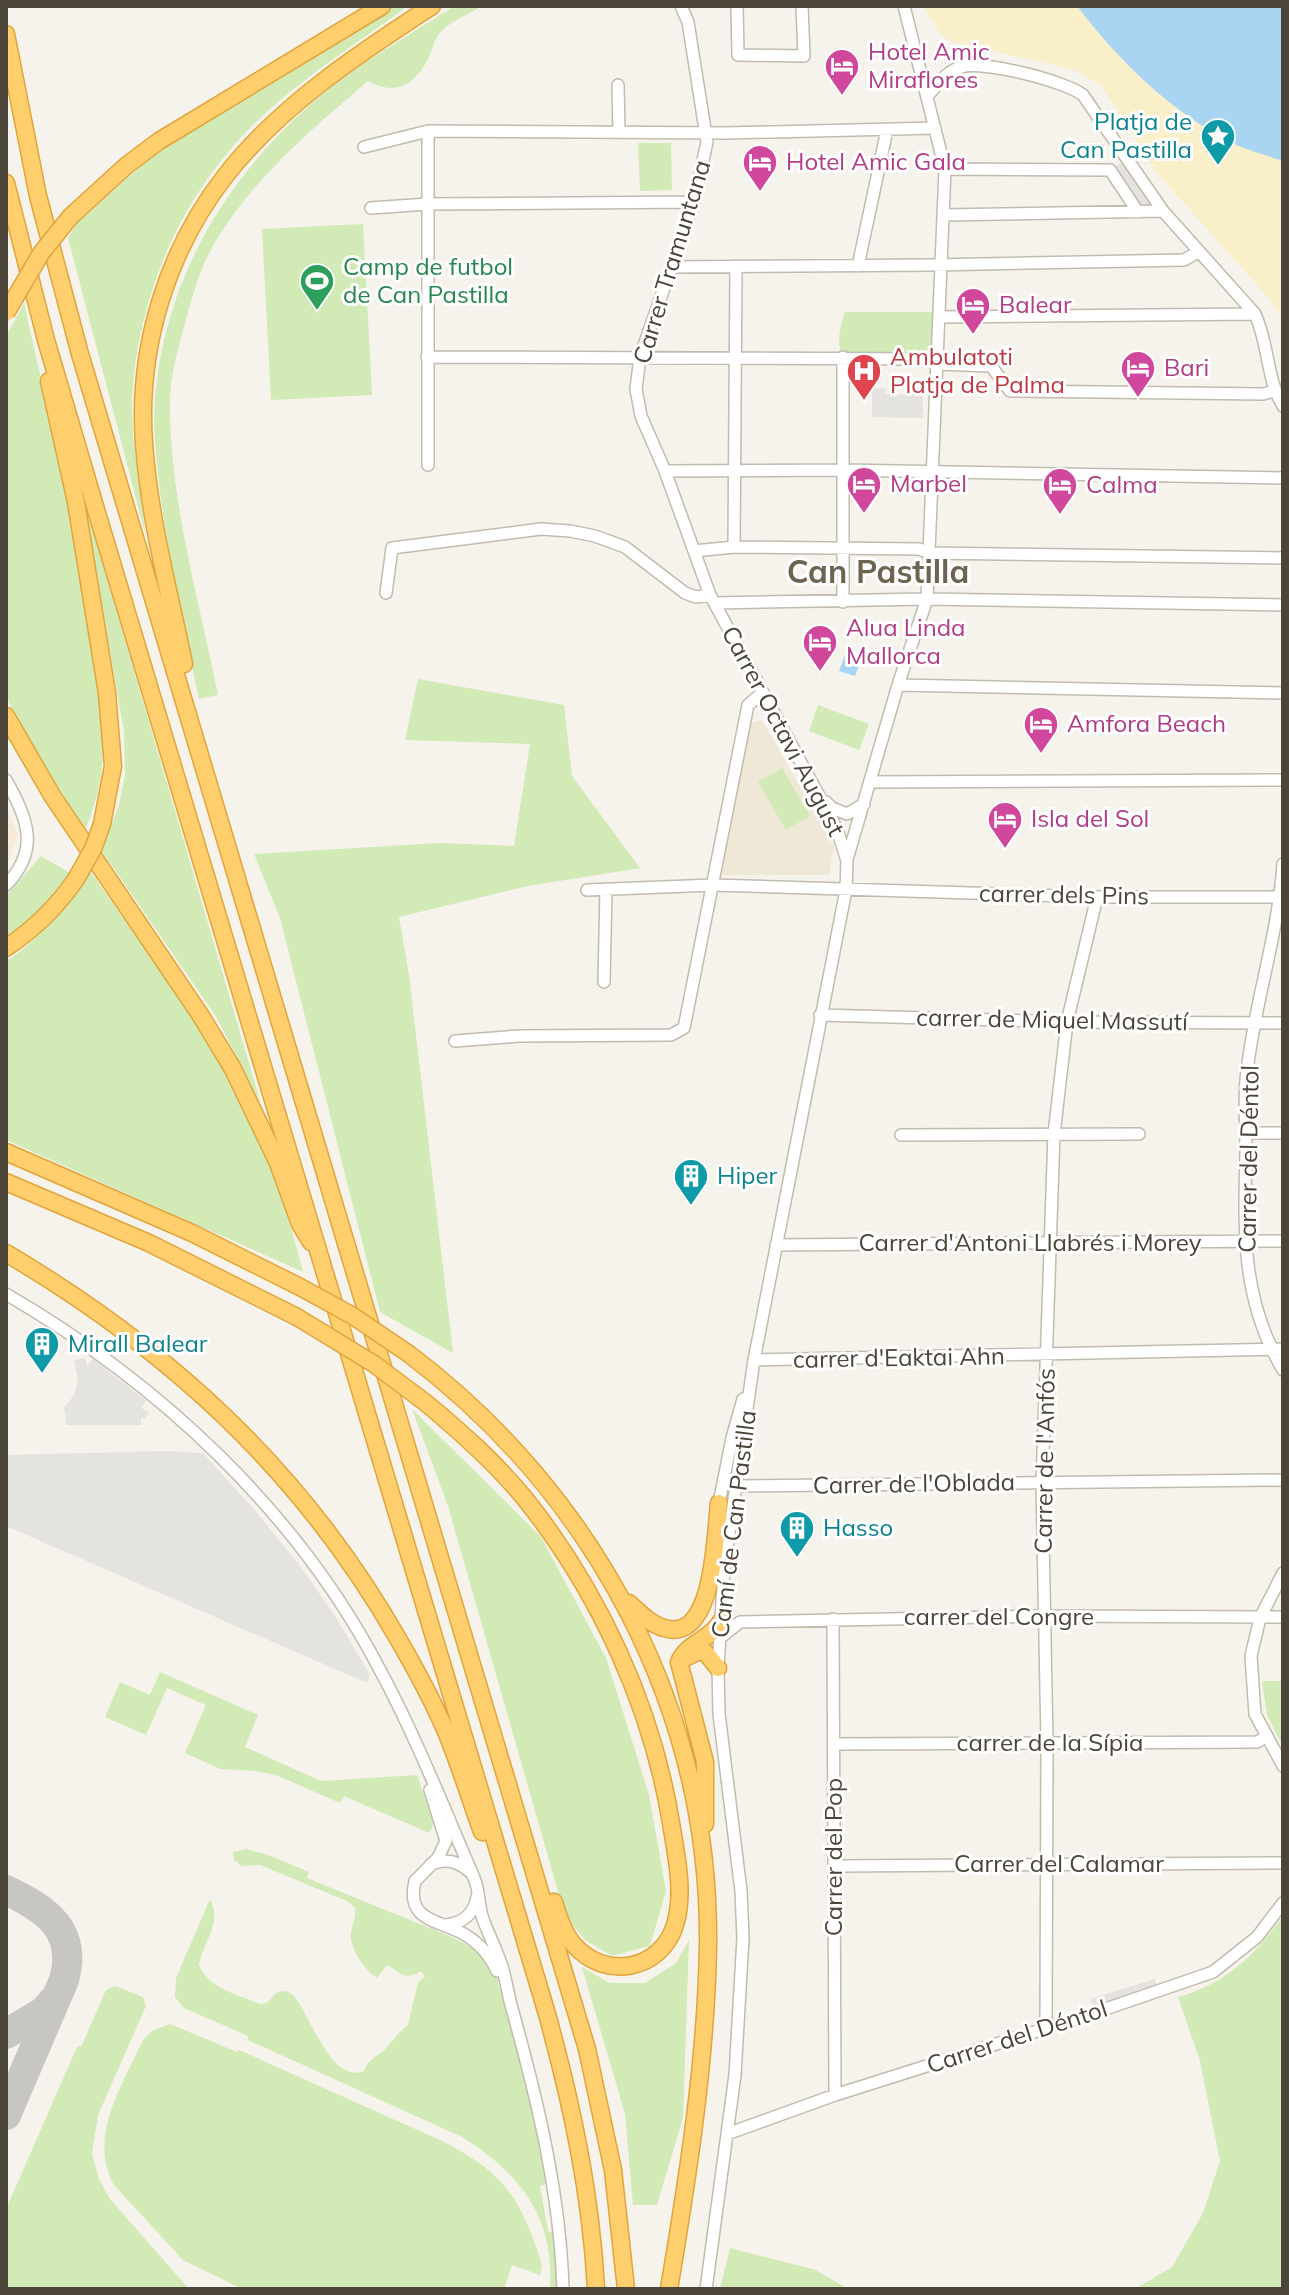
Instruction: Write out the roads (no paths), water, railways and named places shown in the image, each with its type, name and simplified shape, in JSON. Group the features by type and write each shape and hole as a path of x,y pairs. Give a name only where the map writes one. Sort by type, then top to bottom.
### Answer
{"highway":[{"path":"6,313 42,252 71,216 127,165 159,141 382,6"},
{"path":"183,693 186,676 151,497 144,442 148,348 166,281 196,221 225,176 264,134 298,103 367,50 432,6"},
{"path":"6,34 31,164 64,296 497,1742 598,2094 618,2201 626,2289"},
{"path":"6,183 46,340 559,2059 578,2135 592,2226 596,2289"},
{"path":"6,948 45,918 76,879 93,849 102,824 113,766 109,708 76,502 49,386 46,340"},
{"path":"6,716 53,797 193,1004 233,1069 278,1163 300,1224 322,1261"},
{"path":"6,1152 192,1233 300,1287 353,1316 409,1354 478,1410 534,1470 572,1518 621,1596 653,1666 677,1733 691,1789 703,1862"},
{"path":"6,1182 162,1249 297,1317 374,1364 426,1403 493,1464 535,1512 584,1585 628,1676 665,1792 677,1866 676,1919 669,1938 655,1955 633,1967 612,1967 592,1959 572,1944 558,1916 515,1772 497,1742"},
{"path":"6,1253 82,1300 166,1362 262,1452 330,1533 381,1609 429,1696 446,1733 490,1853 519,1918"},
{"path":"621,1596 650,1622 662,1628 679,1629 693,1621 707,1597 719,1503"},
{"path":"669,2289 687,2186 702,2044 708,1944 703,1862 705,1762 679,1662 683,1654 715,1631 721,1621"},
{"path":"680,1673 687,1658 697,1652 709,1655 718,1668"}],"street":[{"name":"Carrer Tramuntana","path":"681,6 688,22 707,142 694,202 640,357 636,389 641,416 665,471 712,599"},
{"path":"737,6 738,55 804,56 802,6"},
{"path":"847,861 898,685 927,599 945,169 904,6"},
{"path":"928,95 948,74 968,65 1072,87 1092,105 1163,211 1255,314 1260,324 1274,391 1283,406"},
{"path":"618,85 619,132"},
{"path":"364,147 428,131 706,132 935,128"},
{"path":"858,266 887,130"},
{"path":"428,131 428,465"},
{"path":"945,169 1110,170 1127,160"},
{"path":"1110,170 1138,212"},
{"path":"371,208 427,204 694,202"},
{"path":"943,215 1163,211"},
{"path":"671,267 1184,260 1198,252"},
{"path":"734,547 736,266"},
{"path":"940,317 1255,314"},
{"path":"427,357 843,357 991,366 1010,391 1263,394 1274,391"},
{"path":"843,357 843,602"},
{"path":"665,471 844,470 1283,478"},
{"path":"386,593 392,548 541,529 595,536 625,547 685,593 712,599 1283,605"},
{"path":"694,551 734,547 919,549 930,553 1283,558"},
{"name":"Carrer Octavi August","path":"712,599 822,798 844,846 847,861"},
{"path":"898,685 1283,693"},
{"path":"455,1041 519,1036 671,1035 684,1028 748,705 762,693"},
{"path":"6,780 24,814 28,834 22,862 6,885"},
{"path":"871,782 1283,780"},
{"path":"822,798 832,808 847,814 864,804"},
{"name":"Camí de Can Pastilla","path":"706,2289 738,2039 743,1938 741,1891 722,1748 718,1668 724,1569 754,1360 846,890 847,861"},
{"name":"Carrer del Déntol","path":"1283,864 1282,897 1246,1080 1244,1241 1257,1310 1277,1349 1283,1370"},
{"name":"carrer dels Pins","path":"587,890 713,885 1097,897 1282,897"},
{"path":"604,982 606,889"},
{"name":"Carrer de l'Anfós","path":"1046,2029 1047,1742 1042,1483 1054,1134 1067,1022 1097,897"},
{"name":"carrer de Miquel Massutí","path":"820,1015 1067,1022 1283,1023"},
{"path":"1246,1133 1283,1133"},
{"path":"901,1135 1139,1134"},
{"name":"Carrer d'Antoni Llabrés i Morey","path":"776,1245 1283,1241"},
{"path":"6,1294 60,1327 145,1389 232,1468 295,1540 335,1596 379,1667 427,1763 473,1876 482,1918 504,1972 544,2138 557,2219 563,2289"},
{"name":"carrer d'Eaktai Ahn","path":"754,1360 1277,1349"},
{"path":"719,1503 732,1438 754,1360"},
{"name":"Carrer de l'Oblada","path":"737,1486 1283,1480"},
{"path":"1283,1573 1260,1618 1251,1656 1255,1714 1283,1766"},
{"name":"carrer del Congre","path":"740,1622 1043,1616 1283,1617"},
{"name":"Carrer del Pop","path":"833,1619 835,2095"},
{"path":"721,1621 740,1622"},
{"path":"721,1621 740,1622"},
{"path":"410,1732 446,1837 444,1848 415,1881 414,1898 425,1918 472,1939 487,1953 510,2001"},
{"name":"carrer de la Sípia","path":"834,1744 1257,1742 1266,1737"},
{"path":"430,1865 453,1861 473,1876"},
{"name":"Carrer del Calamar","path":"834,1866 1283,1863"},
{"path":"444,1925 467,1917 478,1896"},
{"name":"Carrer del Déntol","path":"727,2134 835,2095 1046,2029 1213,1972 1257,1937 1283,1903"}],"water":[{"path":"1077,6 1283,6 1283,161 1230,142 1166,100 1110,46"},
{"path":"855,654 862,657 855,676 839,671 845,655 853,658"}],"place":[{"name":"Hotel Amic Miraflores","path":"842,97"},
{"name":"Platja de Can Pastilla","path":"1218,167"},
{"name":"Hotel Amic Gala","path":"760,193"},
{"name":"Camp de futbol de Can Pastilla","path":"317,312"},
{"name":"Balear","path":"973,336"},
{"name":"Bari","path":"1138,399"},
{"name":"Ambulatoti Platja de Palma","path":"864,402"},
{"name":"Marbel","path":"864,515"},
{"name":"Calma","path":"1060,516"},
{"name":"Alua Linda Mallorca","path":"820,673"},
{"name":"Amfora Beach","path":"1041,755"},
{"name":"Isla del Sol","path":"1005,850"},
{"name":"Hiper","path":"691,1207"},
{"name":"Mirall Balear","path":"42,1375"},
{"name":"Hasso","path":"797,1559"}],"district":[{"name":"Can Pastilla","path":"878,572"}]}
